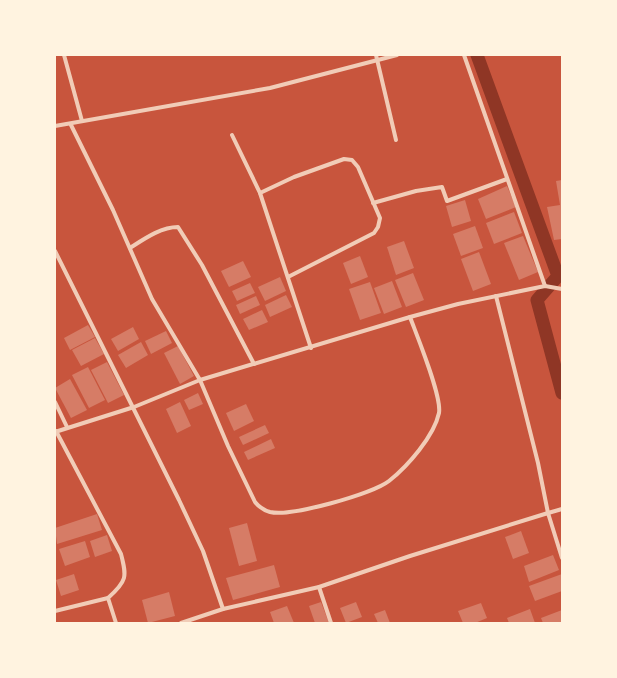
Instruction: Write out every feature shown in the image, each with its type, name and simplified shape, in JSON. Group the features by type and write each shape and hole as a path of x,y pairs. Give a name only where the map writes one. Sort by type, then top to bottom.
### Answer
{"street":[{"path":"64,55 82,122"},
{"path":"376,55 396,140"},
{"path":"55,126 70,125 270,88 396,55"},
{"path":"464,55 546,286"},
{"path":"70,125 130,248 152,299 200,380 228,446 255,502 261,508 271,512 310,508 357,496 388,482 406,467 435,427 439,411 438,396 410,317"},
{"path":"232,135 260,193 311,348"},
{"path":"260,193 294,177 344,159 352,160 358,167 380,218 378,227 374,233 288,277"},
{"path":"373,203 416,191 442,187 447,200 507,178"},
{"path":"130,248 144,239 169,227 178,227 202,266 254,364"},
{"path":"55,252 105,353 134,406 204,551 223,609"},
{"path":"55,611 108,598 121,586 125,569 121,554 55,431 134,406 200,380 311,348 410,317 458,304 546,286 562,289"},
{"path":"496,296 538,463 548,513 562,558"},
{"path":"55,402 67,427"},
{"path":"181,623 223,609 318,587 562,509"},
{"path":"318,587 331,623"},
{"path":"108,598 116,623"}],"building":[{"path":"562,180 562,239 554,240 547,207 560,205 556,181"},
{"path":"507,186 516,207 486,219 478,199"},
{"path":"465,200 471,221 452,227 446,206"},
{"path":"514,212 522,233 494,244 486,223"},
{"path":"475,226 483,248 461,256 453,234"},
{"path":"523,236 538,272 519,280 504,243"},
{"path":"404,241 414,268 396,275 387,247"},
{"path":"479,252 491,284 473,291 461,259"},
{"path":"360,256 368,277 351,284 343,263"},
{"path":"243,261 251,277 229,287 221,271"},
{"path":"413,273 424,300 406,307 395,280"},
{"path":"280,277 286,291 265,301 258,287"},
{"path":"392,281 402,307 384,314 374,288"},
{"path":"370,282 381,313 360,320 349,289"},
{"path":"250,283 255,293 237,301 232,291"},
{"path":"286,295 292,307 270,317 265,305"},
{"path":"256,296 260,305 240,314 236,305"},
{"path":"262,310 268,322 249,330 243,319"},
{"path":"88,325 95,337 70,350 64,338"},
{"path":"133,327 139,339 118,351 111,339"},
{"path":"166,331 172,343 151,354 145,341"},
{"path":"95,338 104,354 81,366 72,350"},
{"path":"141,342 148,355 126,368 118,355"},
{"path":"178,346 194,376 180,384 164,353"},
{"path":"107,362 124,395 108,403 91,370"},
{"path":"88,367 105,400 89,408 72,375"},
{"path":"70,379 87,410 71,418 55,388"},
{"path":"198,393 203,404 189,410 184,400"},
{"path":"180,402 191,426 177,433 166,409"},
{"path":"246,404 254,421 234,431 226,413"},
{"path":"265,425 269,433 243,445 239,437"},
{"path":"271,439 275,448 248,460 244,452"},
{"path":"97,514 102,530 57,544 55,528"},
{"path":"247,523 257,561 239,566 229,528"},
{"path":"521,531 529,553 513,559 505,537"},
{"path":"107,535 112,551 95,557 90,541"},
{"path":"85,541 90,557 65,566 59,549"},
{"path":"553,555 559,570 529,582 524,566"},
{"path":"274,565 280,587 233,600 226,578"},
{"path":"74,574 79,590 61,596 56,580"},
{"path":"562,574 562,591 535,601 529,586"},
{"path":"169,592 175,616 148,623 142,600"},
{"path":"321,602 329,623 315,623 309,606"},
{"path":"356,602 362,617 346,623 340,608"},
{"path":"481,603 487,618 475,623 463,623 458,611"},
{"path":"287,606 294,623 274,623 270,612"},
{"path":"530,609 535,623 509,623 507,618"},
{"path":"385,610 390,623 378,623 374,614"},
{"path":"562,610 562,623 543,623 541,618"}],"waterway":[{"path":"477,55 558,276 537,300 562,393"}]}
